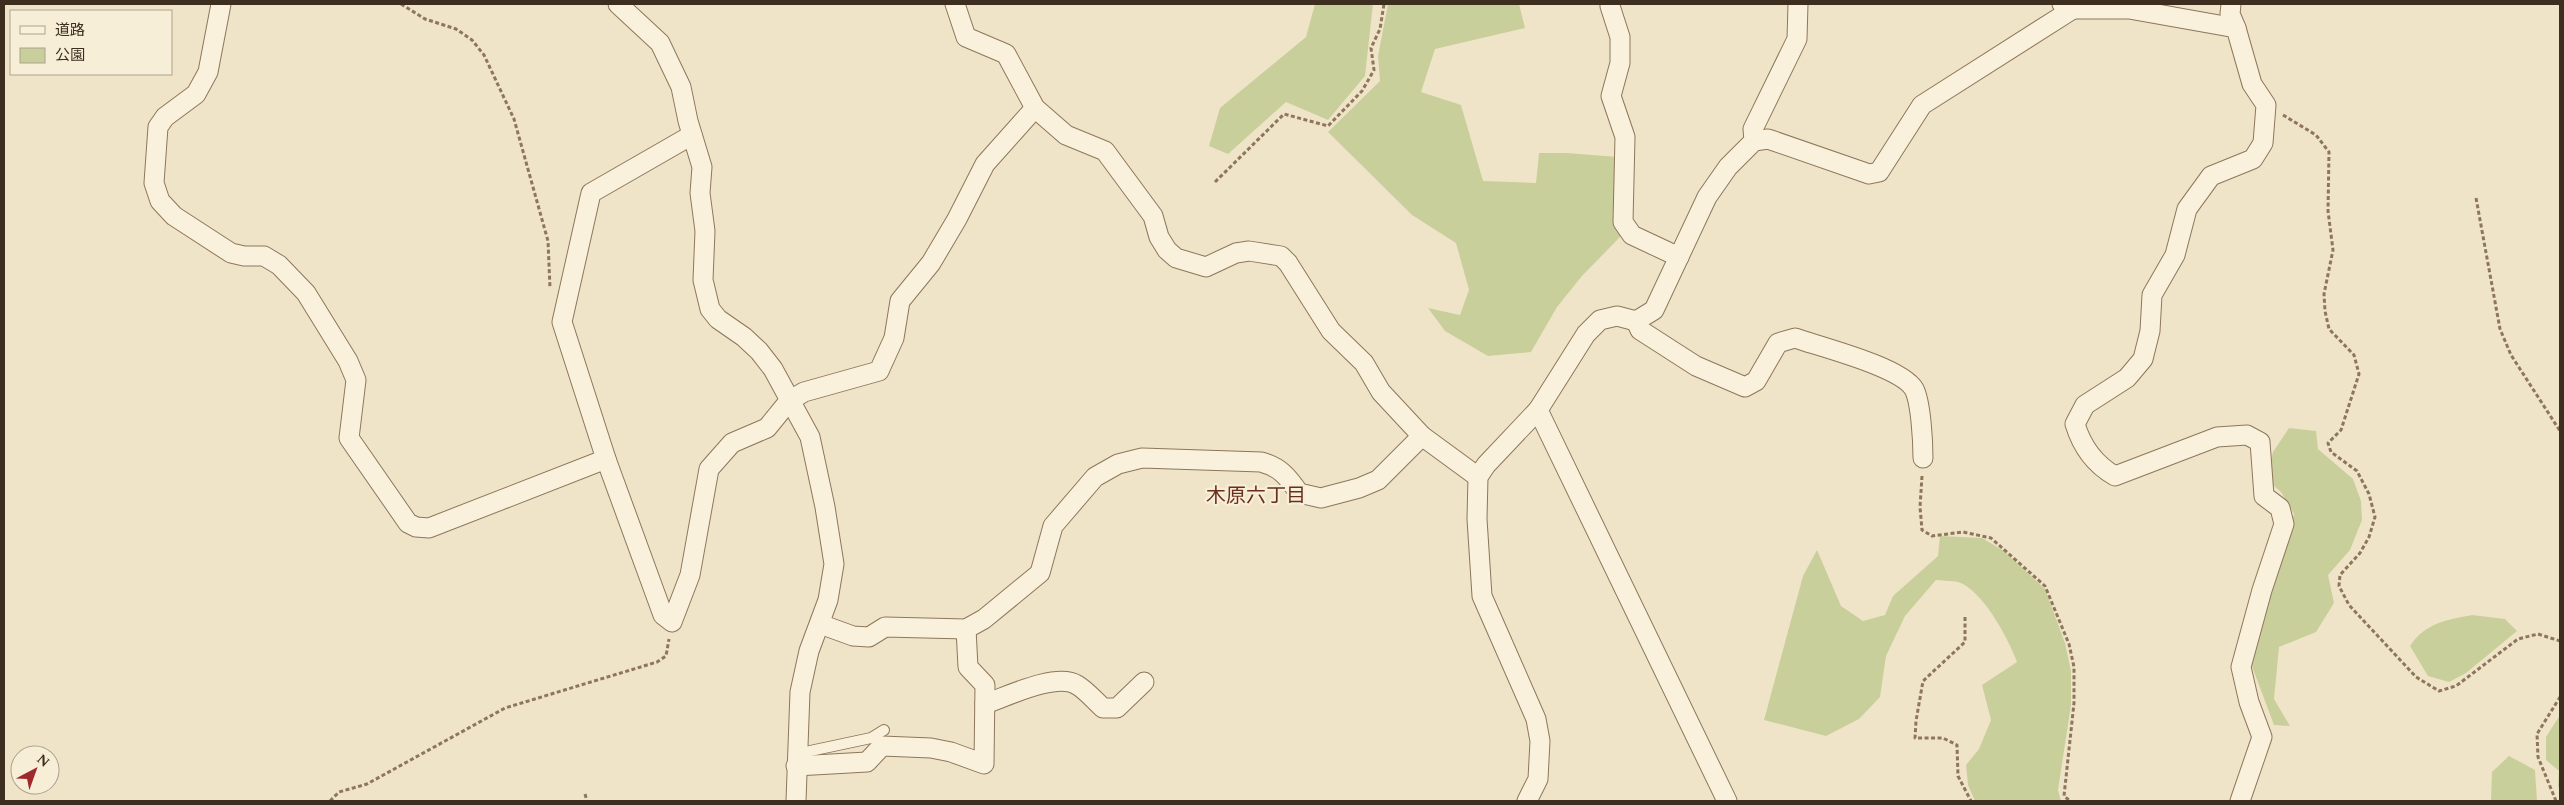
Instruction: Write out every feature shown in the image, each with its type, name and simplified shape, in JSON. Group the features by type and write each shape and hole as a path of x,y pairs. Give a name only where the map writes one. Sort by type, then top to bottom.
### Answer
{"street":[{"path":"221,4 208,72 196,94 165,116 158,126 154,183 160,201 174,216 231,253 244,256 264,256 279,265 306,293 348,361 356,380 349,438 408,523 416,527 429,528 606,459"},
{"path":"618,4 660,43 681,87 702,168 700,193 706,231 703,280 710,309 718,320 744,337 759,351 773,369 810,437 825,507 834,564 828,600 809,650 800,692 796,760 796,801"},
{"path":"955,4 966,37 1006,54 1034,108 1066,135 1105,151 1153,216 1159,238 1167,250 1176,258 1206,266 1249,251 1281,256 1288,263 1331,331 1364,363 1382,392 1422,436 1478,477"},
{"path":"1754,141 1753,129 1797,39 1798,4"},
{"path":"2231,4 2230,14 2236,28 2252,84 2266,105 2263,143 2253,159 2211,176 2187,209 2175,255 2152,295 2150,332 2143,359 2128,378 2085,404 2075,424 2082,445 2103,469 2116,476 2217,437 2247,435 2260,442 2264,496 2280,508 2284,524 2262,590 2241,667 2249,702 2262,737 2240,801"},
{"path":"1610,6 1620,37 1620,63 1611,96 1625,137 1623,222 1632,235 1679,257"},
{"path":"1527,801 1538,779 1540,741 1536,719 1482,596 1477,519 1478,477 1486,465 1538,410 1586,334 1600,320 1617,316 1636,321 1654,310 1707,197 1728,167 1754,141 1768,139 1869,174 1880,172 1922,105 2068,6 2129,9 2236,28"},
{"path":"692,135 591,193 562,322 606,459 663,615 672,622 690,575 709,469 732,443 767,428 789,401 804,392 879,371 894,338 900,301 930,263 957,219 985,164 1034,108"},
{"path":"1636,321 1640,330 1696,366 1745,387 1756,381 1778,343 1795,338 1896,373 1914,389 1923,436 1924,458"},
{"path":"1538,410 1727,801"},
{"path":"820,624 853,636 869,637 886,627 966,629 984,619 1040,573 1053,526 1095,477 1118,464 1142,458 1261,462 1276,466 1288,477 1299,493 1321,498 1359,488 1378,480 1422,436"},
{"path":"796,760 867,762 882,746 931,748 951,752 984,764 985,686 968,667 966,629"},
{"path":"985,704 1043,683 1062,681 1076,684 1103,708 1117,708 1144,682"}],"lane":[{"path":"796,760 871,738 884,730"}],"path":[{"path":"401,4 425,19 456,28 472,40 484,54 514,119 548,241 551,291"},
{"path":"1215,182 1284,114 1328,126 1362,91 1374,70 1371,48 1380,29 1384,4"},
{"path":"2266,105 2316,135 2329,152 2328,210 2333,250 2324,294 2325,312 2329,328 2354,356 2359,374 2341,430 2328,443 2331,452 2357,471 2369,494 2374,517 2369,537 2360,553 2340,575 2339,586 2349,605 2416,677 2439,691 2456,686 2518,639 2538,634 2560,641"},
{"path":"2476,198 2500,329 2510,354 2560,431"},
{"path":"1924,458 1920,508 1922,530 1932,536 1964,532 1990,538 2046,586 2069,644 2074,667 2074,702 2064,781 2064,796 2070,801"},
{"path":"1965,618 1965,642 1923,681 1915,738 1943,738 1957,745 1958,776 1970,801"},
{"path":"330,801 339,792 367,784 505,708 658,662 666,656 672,622"},
{"path":"2556,801 2538,757 2537,734 2560,697"},
{"path":"585,794 586,801"}],"green space":[{"path":"1315,4 1373,4 1365,76 1328,120 1286,102 1228,154 1209,146 1220,108 1306,37"},
{"path":"1388,4 1519,4 1525,28 1435,49 1421,92 1461,105 1483,181 1536,183 1539,153 1618,157 1620,237 1582,276 1557,307 1531,352 1488,356 1445,331 1428,308 1460,315 1469,290 1456,243 1412,215 1328,132 1380,81 1378,56"},
{"path":"2289,428 2316,431 2318,449 2353,479 2361,501 2362,520 2350,550 2328,575 2334,603 2316,632 2279,647 2274,699 2290,726 2274,725 2250,661 2294,514 2281,492 2266,479 2273,452"},
{"path":"1940,536 1982,538 2004,551 2045,589 2065,643 2071,671 2071,705 2058,790 2061,801 1975,801 1968,785 1966,765 1979,749 1991,720 1982,685 2017,662 2002,630 1988,608 1972,590 1963,584 1953,581 1936,580 1905,616 1886,656 1880,697 1859,719 1826,736 1764,720 1803,576 1817,550 1841,606 1863,621 1885,615 1893,596 1938,556"},
{"path":"2472,615 2505,619 2517,631 2466,673 2449,682 2428,676 2410,646 2429,627"},
{"path":"2560,715 2560,791 2558,786 2559,771 2546,760 2546,737"},
{"path":"2509,756 2535,770 2537,801 2491,801 2492,772"}],"district":[{"name":"木原六丁目","path":"1256,496"}]}
